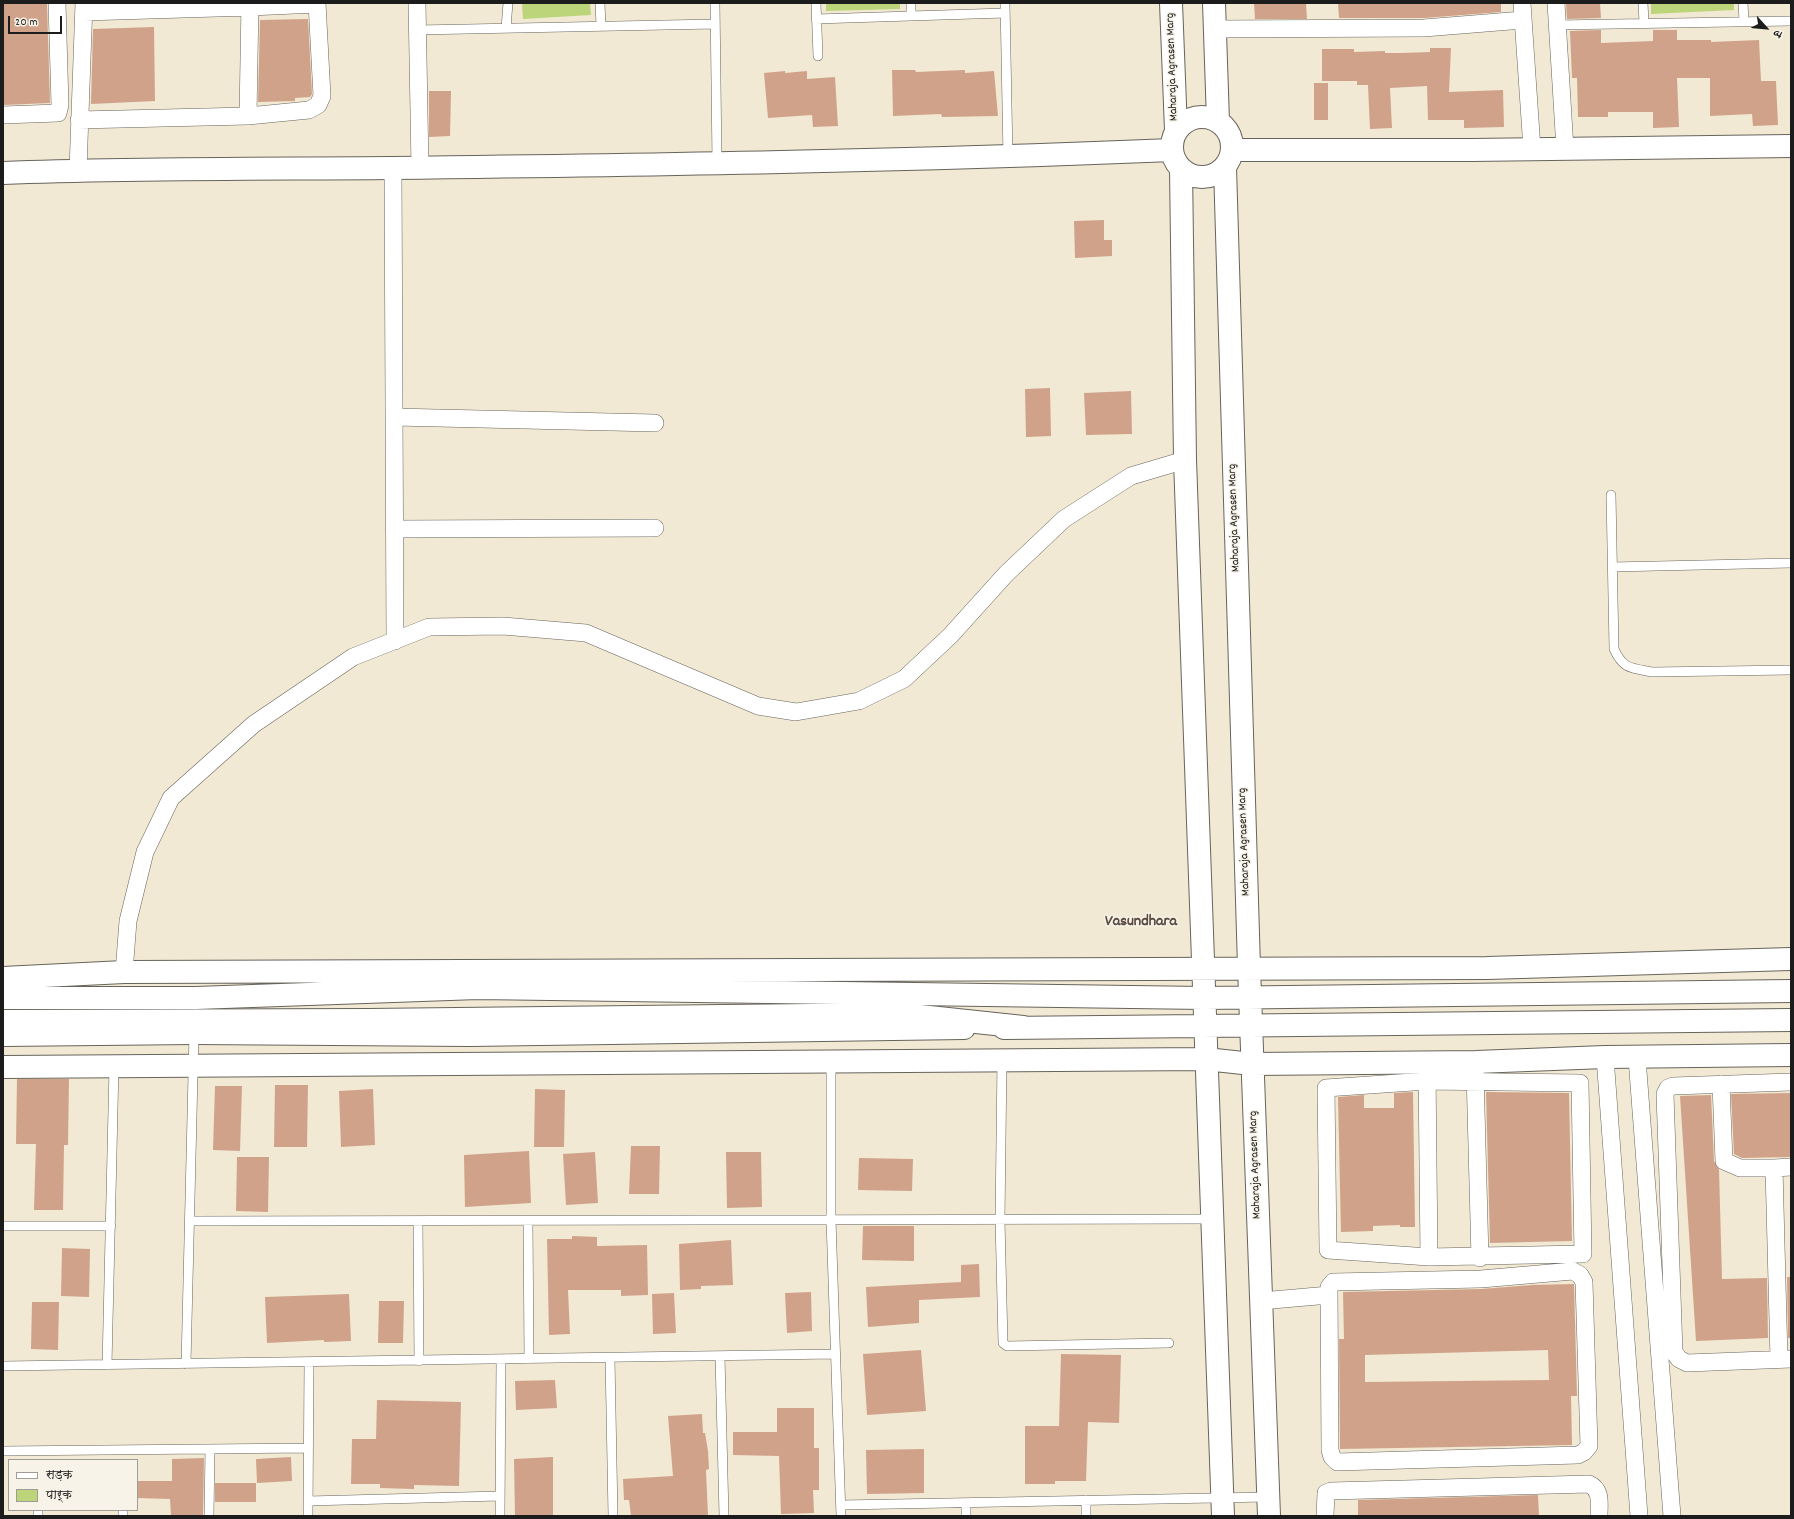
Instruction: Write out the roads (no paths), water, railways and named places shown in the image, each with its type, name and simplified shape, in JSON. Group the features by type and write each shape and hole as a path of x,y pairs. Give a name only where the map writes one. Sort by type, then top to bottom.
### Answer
{"main road":[{"name":"Maharaja Agrasen Marg","path":"1171,3 1174,140"},
{"path":"1214,3 1218,121"},
{"path":"1203,116 1218,121 1228,131 1232,140 1228,158 1208,177 1190,175 1181,169 1174,161 1174,140 1183,123 1192,118 1203,116"},
{"path":"3,173 78,170 392,168 1008,157 1174,140"},
{"path":"1228,158 1532,149 1791,146"},
{"name":"Maharaja Agrasen Marg","path":"1228,158 1249,968 1269,1506"},
{"path":"1181,169 1185,460 1223,1506"},
{"path":"3,978 124,972 1487,968 1791,959"},
{"path":"3,998 196,998 478,988 1204,998 1791,991"},
{"path":"3,1021 368,1020 901,1014 1023,1027"},
{"path":"3,1035 194,1033 470,1035 1251,1024 1791,1020"},
{"path":"3,1067 1206,1059 1252,1064 1427,1072 1475,1072 1605,1057 1637,1058 1791,1055"}],"street":[{"path":"3,115 58,113 60,105 57,3"},
{"path":"78,170 79,120 84,7 317,3 322,96 318,105 309,110 248,116 79,120"},
{"path":"417,3 420,167"},
{"path":"1522,3 1532,149"},
{"path":"1556,3 1565,149"},
{"path":"248,116 250,5"},
{"path":"1215,29 1424,28 1523,20"},
{"path":"392,168 395,641"},
{"path":"394,417 655,423"},
{"path":"124,972 128,921 145,852 171,798 254,724 353,657 429,627 502,626 586,633 758,706 796,712 859,701 904,679 950,636 1006,574 1064,519 1131,476 1185,460"},
{"path":"394,529 655,528"},
{"path":"1605,1057 1639,1516"},
{"path":"1637,1058 1672,1516"},
{"path":"1429,1257 1427,1072 1326,1088 1328,1250 1429,1257 1480,1258 1583,1254 1580,1083 1475,1072 1480,1258"},
{"path":"1721,1084 1724,1161 1740,1168 1783,1167 1785,1359 1687,1363 1679,1359 1674,1352 1665,1094 1668,1088 1673,1086 1721,1084 1791,1082"},
{"path":"1573,1270 1580,1275 1584,1282 1588,1446 1578,1455 1337,1462 1332,1457 1330,1450 1329,1295 1329,1287 1333,1282 1481,1279 1573,1270"},
{"path":"1261,1301 1329,1295"},
{"path":"1325,1516 1326,1493 1331,1491 1589,1484 1595,1487 1599,1493 1599,1516"}],"lane":[{"path":"506,28 508,3"},
{"path":"600,3 600,26"},
{"path":"715,3 717,162"},
{"path":"816,3 818,56"},
{"path":"911,3 911,16"},
{"path":"1005,3 1008,157"},
{"path":"1643,3 1644,23"},
{"path":"1743,3 1744,21"},
{"path":"816,19 1005,13"},
{"path":"1557,25 1791,20"},
{"path":"418,30 715,24"},
{"path":"1611,495 1614,648 1620,661 1632,668 1652,672 1791,670"},
{"path":"1612,567 1791,563"},
{"path":"186,1364 194,1033"},
{"path":"1002,1060 1000,1220 1003,1343 1005,1345 1169,1343"},
{"path":"831,1061 831,1220 841,1516"},
{"path":"107,1365 114,1066"},
{"path":"190,1221 1212,1219"},
{"path":"418,1221 419,1361"},
{"path":"528,1221 529,1359"},
{"path":"3,1226 111,1226"},
{"path":"3,1366 309,1363 836,1354"},
{"path":"720,1356 724,1516"},
{"path":"610,1358 613,1516"},
{"path":"500,1516 501,1360"},
{"path":"308,1516 309,1363"},
{"path":"3,1451 39,1455 123,1450 308,1448"},
{"path":"208,1516 210,1449"},
{"path":"123,1450 123,1459"},
{"path":"308,1501 500,1496"},
{"path":"1086,1500 1086,1516"},
{"path":"841,1505 1086,1500 1223,1506 1269,1506"},
{"path":"966,1503 966,1516"}],"district":[{"name":"Vasundhara","path":"1141,923"}]}
